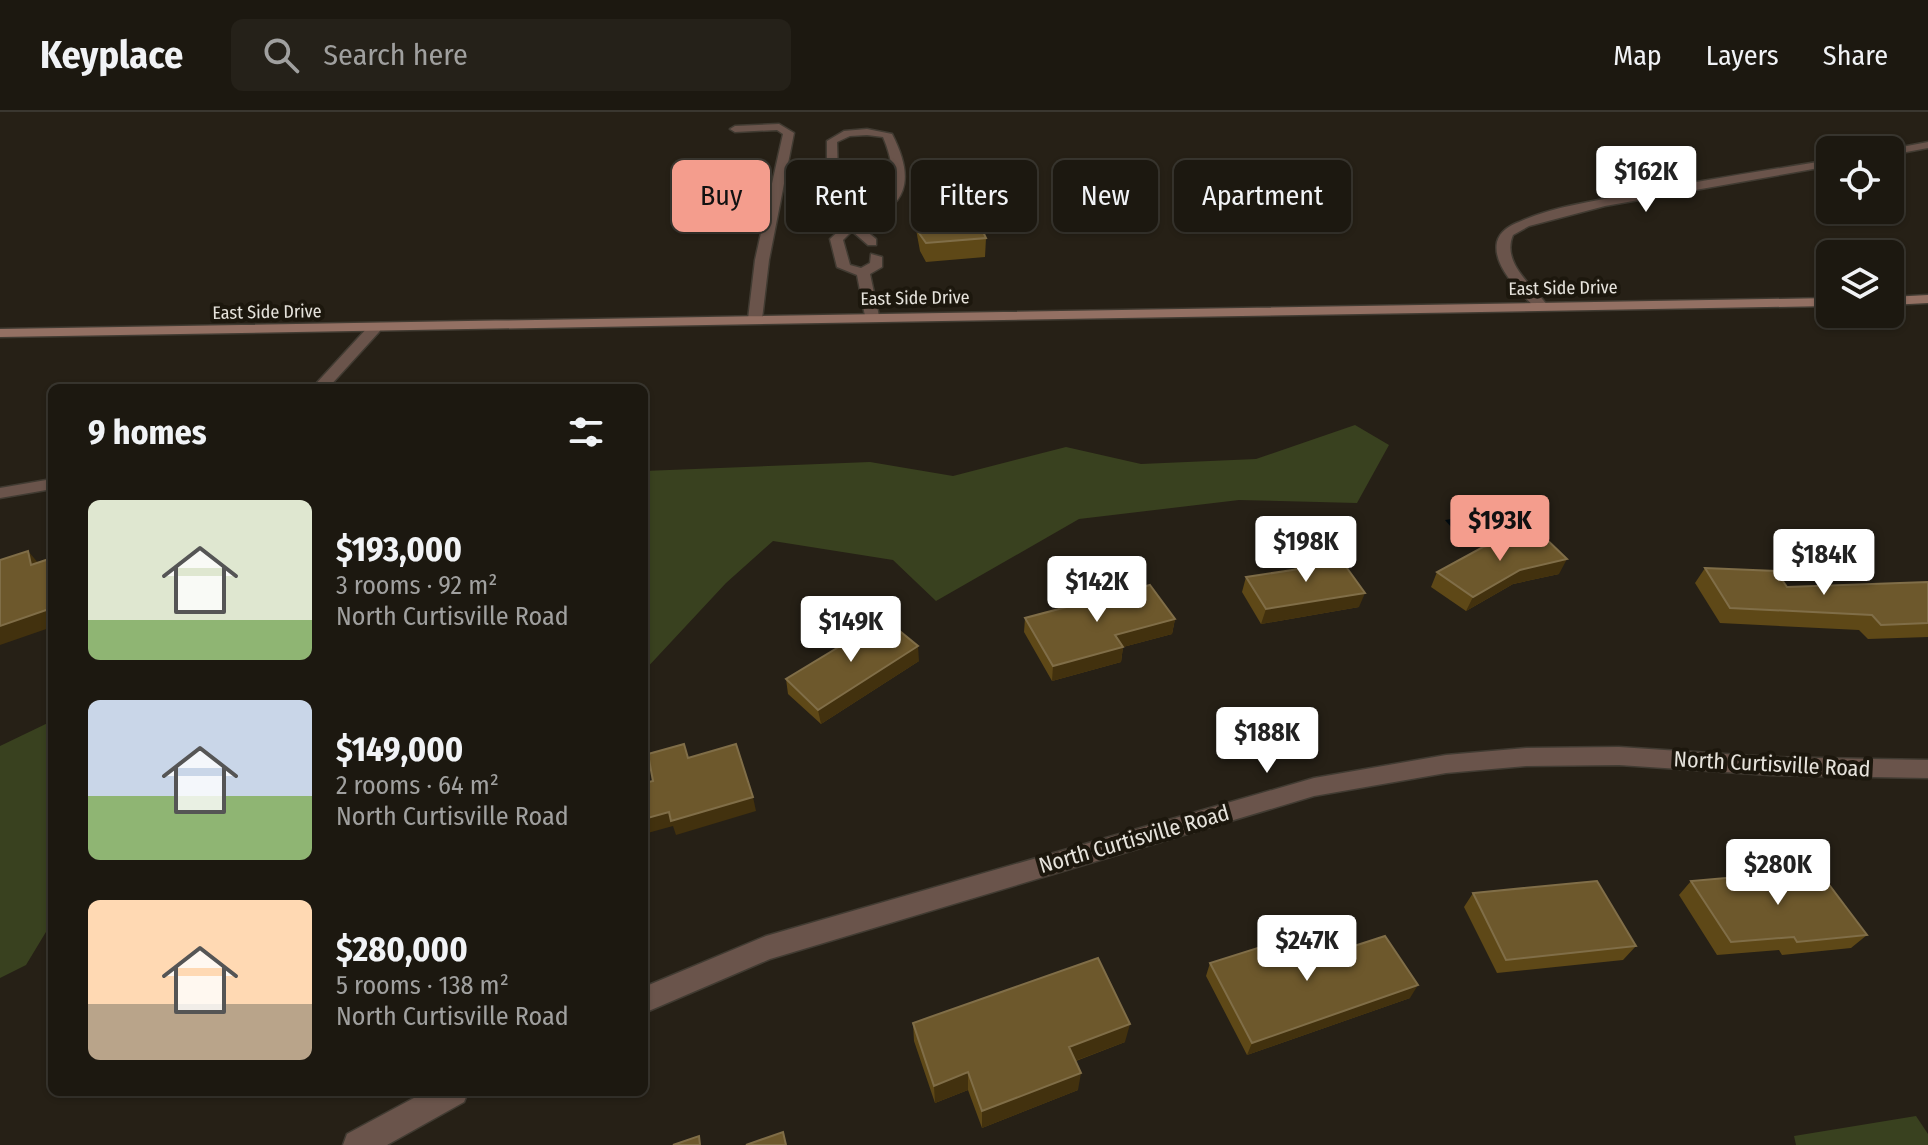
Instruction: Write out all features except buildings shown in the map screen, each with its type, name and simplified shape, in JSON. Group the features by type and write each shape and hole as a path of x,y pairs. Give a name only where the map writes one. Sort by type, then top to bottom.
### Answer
{"main road":[{"path":"1904,300 1928,299"},
{"name":"East Side Drive","path":"0,333 1816,302"}],"street":[{"path":"735,129 779,127 789,133 762,260 755,319"},
{"path":"848,133 887,134 893,146 899,189 897,199 887,209 852,225 833,215 832,141 848,133"},
{"path":"1904,149 1928,145"},
{"path":"1541,306 1507,265 1504,246 1507,234 1517,226 1535,218 1579,208 1816,166"},
{"path":"844,232 836,239 844,267 863,273"},
{"path":"860,232 872,242"},
{"path":"863,273 877,264 876,257"},
{"path":"863,273 872,316"},
{"path":"324,384 374,329"},
{"path":"0,493 48,485"},
{"name":"North Curtisville Road","path":"648,998 766,948 1314,787 1380,773 1526,757 1619,756 1770,766 1928,769"},
{"path":"358,1145 447,1096"}],"green space":[{"path":"1355,425 1389,445 1357,503 1239,500 1079,519 936,601 893,560 773,541 726,583 648,667 648,471 870,462 953,476 1066,447 1141,464 1256,459"},
{"path":"48,723 48,929 26,965 0,978 0,746"},
{"path":"1916,1116 1928,1134 1928,1145 1796,1145 1794,1136"}],"shaded area":[{"path":"1489,513 1501,526 1457,534 1445,520"}]}
